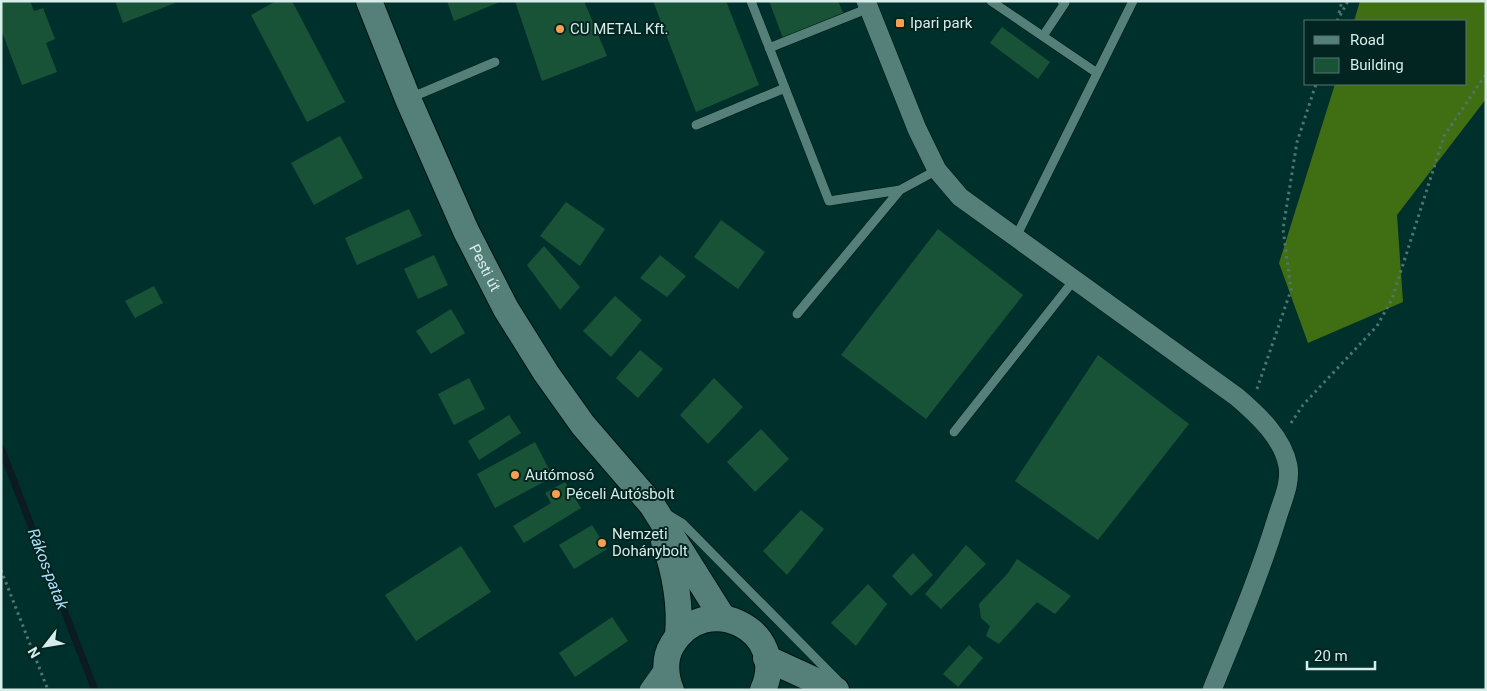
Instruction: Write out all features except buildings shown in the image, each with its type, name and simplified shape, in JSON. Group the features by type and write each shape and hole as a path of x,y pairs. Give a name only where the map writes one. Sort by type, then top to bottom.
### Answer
{"main road":[{"name":"Pesti út","path":"369,1 408,99 466,231 506,309 546,373 583,425 652,504 723,618"},
{"name":"Pesti út","path":"652,504 672,562 680,617 678,636"},
{"path":"669,678 670,650 678,636 690,625 706,618 723,618 740,623 754,633 764,648 768,665 763,690"},
{"path":"766,658 836,690"}],"street":[{"path":"867,5 917,129 937,170 960,196 1251,408 1280,442 1288,467 1288,482 1266,554 1212,690"},
{"path":"649,690 669,678"}],"lane":[{"path":"751,1 829,201 900,190 937,170"},
{"path":"991,1 1097,73"},
{"path":"1043,36 1065,3 1062,1"},
{"path":"1016,237 1133,1"},
{"path":"769,48 867,5"},
{"path":"408,99 494,62"},
{"path":"696,125 784,88"},
{"path":"797,314 900,190"},
{"path":"954,432 1074,280"},
{"path":"652,504 682,523 847,690"}],"path":[{"path":"1337,20 1342,1"},
{"path":"1337,20 1348,1"},
{"path":"1280,442 1303,405 1377,326 1392,299 1444,136 1486,74"},
{"path":"1251,408 1291,290 1283,229 1297,142 1316,85"},
{"path":"1,570 48,690"}],"green space":[{"path":"1360,1 1486,1 1486,99 1397,215 1403,302 1308,343 1279,263 1335,85 1467,85 1467,20 1354,20"}],"waterway":[{"name":"Rákos-patak","path":"1,448 95,690"}],"place":[{"name":"Ipari park","path":"900,23"},
{"name":"CU METAL Kft.","path":"560,29"},
{"name":"Autómosó","path":"515,475"},
{"name":"Péceli Autósbolt","path":"556,494"},
{"name":"Nemzeti Dohánybolt","path":"602,543"}]}
